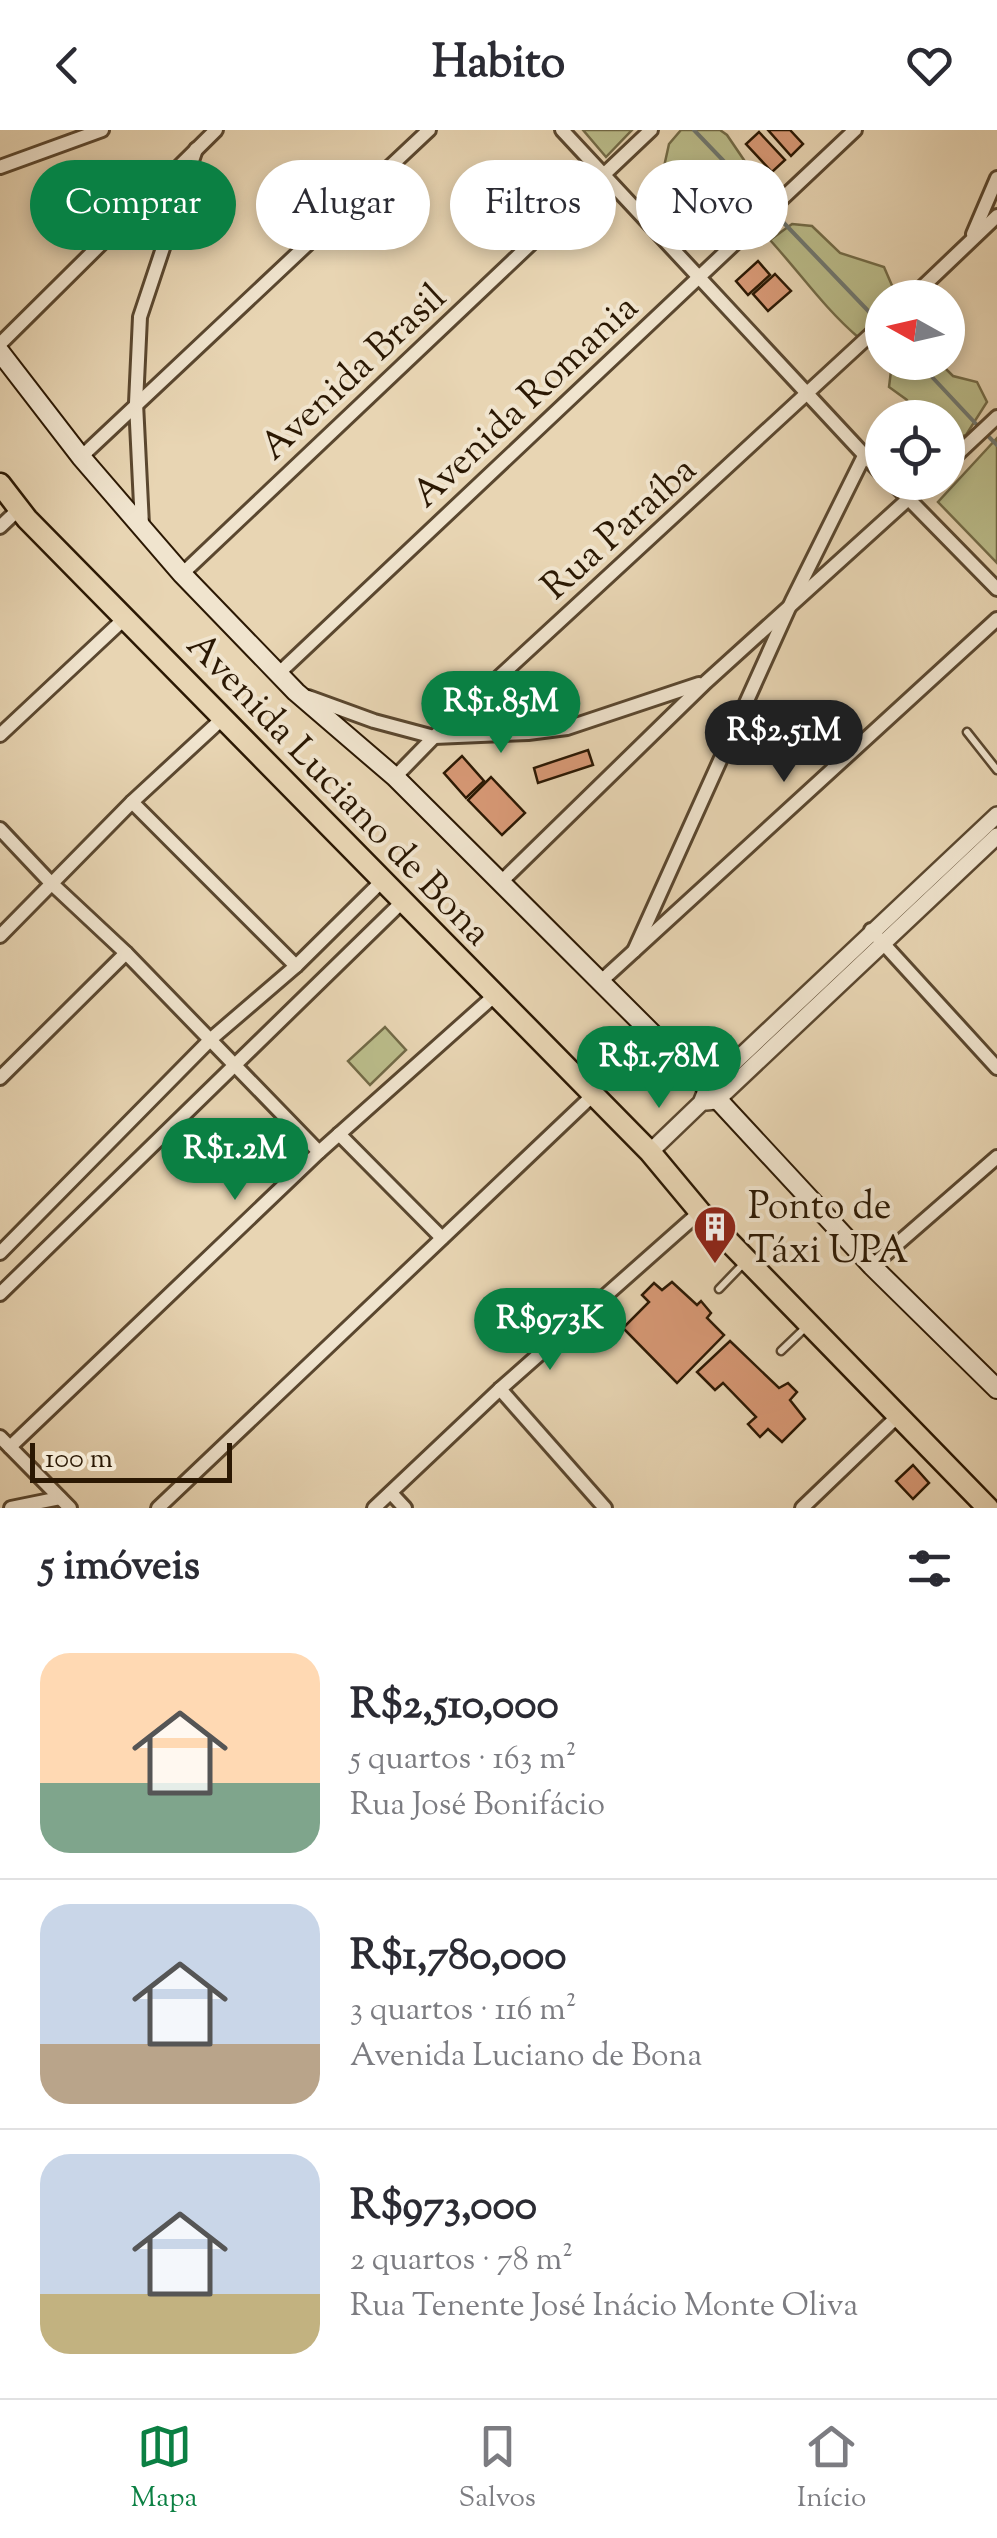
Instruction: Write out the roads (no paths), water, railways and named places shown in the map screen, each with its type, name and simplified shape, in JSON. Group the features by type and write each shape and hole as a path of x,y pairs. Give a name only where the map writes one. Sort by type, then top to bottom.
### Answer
{"main road":[{"path":"0,352 81,457 182,574 278,674 395,776 872,1266 996,1384"},
{"name":"Avenida Luciano de Bona","path":"0,484 19,509 642,1145 700,1212 900,1414 983,1506"}],"street":[{"path":"0,167 102,130"},
{"path":"0,344 216,130"},
{"path":"81,457 429,130"},
{"path":"562,130 591,160"},
{"name":"Avenida Brasil","path":"616,163 651,130"},
{"name":"Avenida Romania","path":"278,674 855,130"},
{"path":"142,525 136,403 140,317 196,149"},
{"path":"970,241 997,178"},
{"path":"616,187 864,456 792,602 634,951"},
{"path":"929,280 997,216"},
{"name":"Avenida Brasil","path":"182,574 524,250"},
{"name":"Rua Paraíba","path":"395,776 865,340"},
{"path":"965,447 997,416"},
{"path":"500,883 706,682 909,500 997,589"},
{"path":"0,527 19,509"},
{"path":"0,736 125,618"},
{"path":"599,983 997,619"},
{"path":"296,692 374,721 434,737 567,728 706,682"},
{"path":"0,936 50,882 223,718"},
{"path":"132,802 296,966"},
{"path":"708,1097 871,930 997,815"},
{"path":"0,828 50,882 126,952 318,1152"},
{"path":"642,1145 708,1097 883,944 997,836"},
{"path":"0,1253 211,1039 296,966 382,881"},
{"path":"0,1294 402,903"},
{"path":"871,930 997,1068"},
{"path":"0,1078 126,952"},
{"path":"65,1503 5,1442 318,1152 494,996"},
{"path":"158,1508 592,1096"},
{"path":"338,1134 442,1238"},
{"path":"872,1266 997,1157"},
{"path":"374,1508 500,1389 700,1212"},
{"path":"500,1389 605,1508"},
{"path":"802,1508 900,1414"},
{"path":"391,1493 405,1508"},
{"path":"11,1508 65,1503"}],"lane":[{"path":"967,732 997,770"},
{"path":"718,1289 747,1260"},
{"path":"780,1351 810,1323"}],"waterway":[{"path":"694,130 723,160"},
{"path":"788,227 865,308"},
{"path":"935,380 978,426"},
{"path":"989,437 997,445"}],"place":[{"name":"Ponto de Táxi UPA","path":"715,1265"}]}
